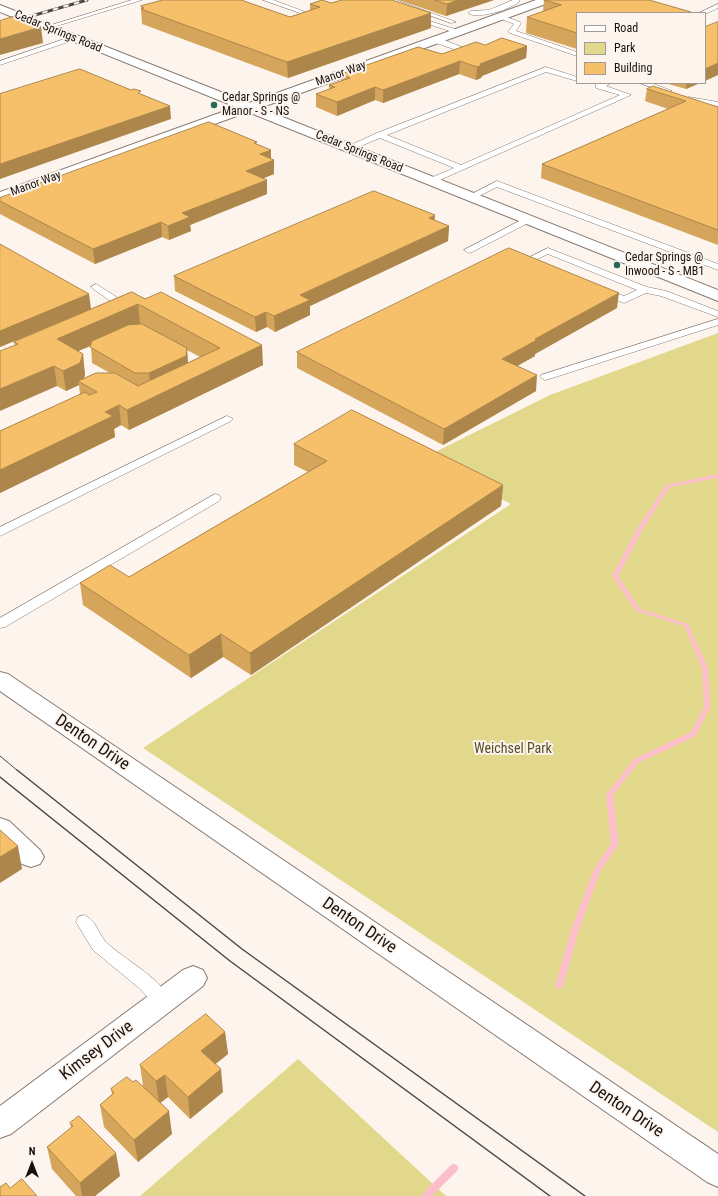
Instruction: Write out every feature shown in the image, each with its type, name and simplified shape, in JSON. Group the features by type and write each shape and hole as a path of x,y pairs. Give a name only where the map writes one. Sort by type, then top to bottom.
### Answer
{"main road":[{"name":"Manor Way","path":"0,197 547,0"},
{"name":"Cedar Springs Road","path":"1,10 76,38 718,296"},
{"name":"Denton Drive","path":"0,680 718,1172"},
{"path":"0,828 31,857"},
{"name":"Kimsey Drive","path":"0,1124 193,978"}],"lane":[{"path":"23,26 42,25 139,0"},
{"path":"266,0 305,13"},
{"path":"390,0 449,20 464,30"},
{"path":"464,15 490,12 516,2 516,0"},
{"path":"704,12 718,6"},
{"path":"449,20 481,9"},
{"path":"295,16 313,10"},
{"path":"407,16 464,30"},
{"path":"501,17 518,23 512,32 576,54"},
{"path":"0,63 76,38"},
{"path":"436,40 468,52"},
{"path":"412,48 426,54"},
{"path":"348,148 546,70 576,79"},
{"path":"431,181 627,95 603,84"},
{"path":"646,84 704,103 718,104"},
{"path":"380,135 462,168"},
{"path":"470,197 497,184 718,267"},
{"path":"469,250 527,220"},
{"path":"541,266 528,261 548,251 645,290 663,293 718,314"},
{"path":"96,287 122,305 102,314"},
{"path":"597,289 624,300 645,290"},
{"path":"545,377 718,322"},
{"path":"0,532 227,419"},
{"path":"0,624 216,498"},
{"path":"84,922 100,945 146,983 162,1001"}],"green space":[{"name":"Weichsel Park","path":"718,333 718,1132 143,748 511,504 421,459 550,395"},
{"path":"298,1059 446,1196 140,1196"}],"building":[{"path":"163,0 241,0 290,17 320,7 310,4 322,0 331,3 342,0 392,0 431,13 287,62 141,9 144,8 141,6"},
{"path":"435,0 458,0 447,4"},
{"path":"544,0 649,0 691,12 576,12 576,33 527,17 561,5"},
{"path":"15,16 41,27 0,39 0,21"},
{"path":"718,22 718,63 706,69 706,27"},
{"path":"502,38 527,46 480,64 482,65 477,67 460,61 383,90 375,87 337,102 316,94 335,87 329,85 350,78 341,74 418,47 442,54 476,42 485,45"},
{"path":"80,69 131,90 134,89 141,91 138,93 170,106 0,164 0,94"},
{"path":"653,86 718,107 718,230 542,164 686,101 647,89"},
{"path":"209,122 257,142 254,143 271,150 260,154 274,160 246,171 267,180 182,213 190,217 168,226 161,222 93,249 0,201 0,198"},
{"path":"374,191 435,215 429,218 449,226 300,295 310,300 274,316 266,312 255,317 174,276"},
{"path":"0,244 89,294 0,331"},
{"path":"509,248 619,293 535,339 537,340 502,359 537,375 444,429 297,352"},
{"path":"132,292 145,299 161,292 262,345 127,410 119,405 105,412 113,416 0,470 0,431 85,392 89,395 97,392 78,381 96,373 115,373 138,386 220,348 138,304 57,339 83,354 80,363 63,371 54,366 0,389 0,351 18,344 14,342"},
{"path":"142,324 187,348 186,356 149,373 135,373 90,347 92,341 128,325"},
{"path":"352,410 503,485 250,653 221,634 189,655 80,583 110,565 129,577 327,461 294,444"},
{"path":"0,830 18,846 0,857"},
{"path":"206,1014 225,1032 201,1051 221,1069 188,1097 165,1075 156,1081 140,1065"},
{"path":"127,1077 133,1082 136,1080 169,1111 134,1140 100,1105 114,1093 111,1089"},
{"path":"79,1116 116,1153 80,1183 47,1147 73,1126 70,1123"},
{"path":"22,1179 37,1196 0,1196 0,1187 6,1183 10,1188"}],"waterway":[{"path":"559,986 575,930 598,869 615,844 609,795 636,761 694,734 707,707 705,668 686,625 638,610 615,576 640,529 668,486 718,476"},
{"path":"426,1196 454,1168"}],"tram line":[{"path":"0,756 18,771"},
{"path":"17,770 242,949 585,1196"},
{"path":"0,777 230,961 550,1196"}],"railway":[{"path":"0,25 87,0"}],"place":[{"name":"Cedar Springs @ Manor - S - NS","path":"214,105"},
{"name":"Cedar Springs @ Inwood - S - MB1","path":"617,265"}]}
